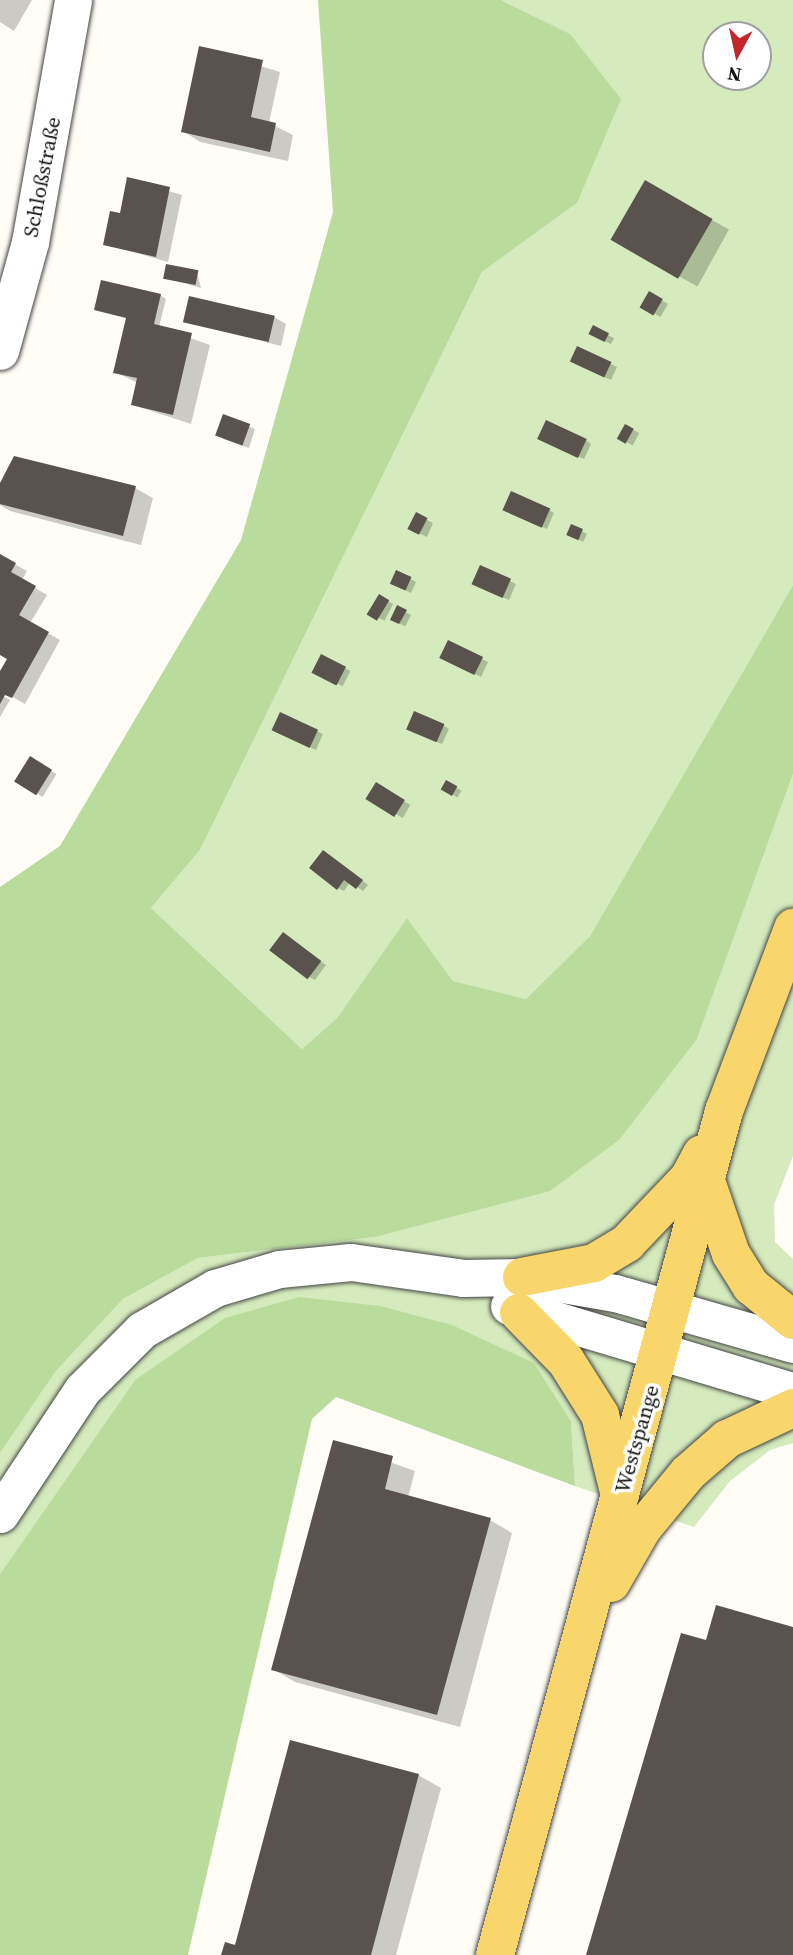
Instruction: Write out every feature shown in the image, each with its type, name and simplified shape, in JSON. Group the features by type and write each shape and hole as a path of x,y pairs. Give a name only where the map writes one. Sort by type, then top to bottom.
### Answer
{"main road":[{"name":"Westspange","path":"495,1955 586,1628 724,1111 793,928"},
{"path":"620,1498 594,1405 521,1295 594,1263 650,1225 689,1178 724,1111"},
{"path":"706,1180 730,1254 751,1286 793,1320"},
{"path":"586,1628 642,1529 688,1473 727,1439 793,1408"}],"street":[{"name":"Schloßstraße","path":"0,351 30,242 73,0"},
{"path":"0,1514 82,1390 142,1330 215,1288 279,1269 351,1262 463,1278 521,1295 660,1353 793,1391"},
{"path":"521,1295 672,1309 793,1344"}],"green space":[{"path":"318,0 501,0 570,34 621,99 577,203 482,272 200,850 151,908 302,1049 337,1018 407,918 453,981 526,999 590,936 793,585 793,774 697,1039 619,1140 550,1191 375,1237 198,1258 123,1299 56,1371 0,1453 0,887 60,846 241,540 333,212"},
{"path":"501,0 793,0 793,585 590,936 526,999 453,981 407,918 337,1018 302,1049 151,908 200,850 482,272 577,203 569,34"},
{"path":"793,774 793,1156 774,1205 775,1242 793,1259 793,1443 770,1450 730,1481 694,1527 575,1486 571,1421 534,1363 135,1380 0,1574 0,1453 56,1371 123,1299 198,1258 375,1237 697,1039"},
{"path":"299,1297 380,1306 452,1325 534,1363 571,1421 575,1486 336,1397 312,1419 188,1955 0,1955 0,1574 135,1380 225,1318"}],"building":[{"path":"199,46 263,60 251,117 276,123 270,152 181,132"},
{"path":"127,177 170,187 156,257 103,245 110,211 120,213"},
{"path":"645,180 713,219 678,279 610,240"},
{"path":"166,264 198,270 196,285 163,279"},
{"path":"101,280 161,294 154,324 192,333 173,415 131,405 137,378 113,373 126,318 94,310"},
{"path":"649,291 663,299 653,315 640,307"},
{"path":"189,296 275,316 269,342 183,322"},
{"path":"593,325 609,333 604,342 588,334"},
{"path":"577,346 611,362 604,377 570,361"},
{"path":"223,414 250,424 242,446 215,436"},
{"path":"546,420 587,439 578,458 537,439"},
{"path":"625,424 634,429 626,444 617,439"},
{"path":"14,456 136,486 123,536 0,504 0,483"},
{"path":"511,491 550,508 542,528 502,510"},
{"path":"416,512 428,518 419,535 407,529"},
{"path":"571,524 583,529 578,540 566,535"},
{"path":"0,554 16,563 11,572 36,586 19,615 49,632 12,698 5,695 0,704 0,671 7,659 0,655"},
{"path":"480,565 511,579 503,598 471,584"},
{"path":"396,570 412,577 405,591 390,584"},
{"path":"379,594 389,600 377,621 367,615"},
{"path":"397,605 407,610 399,624 390,620"},
{"path":"448,640 483,657 474,675 439,658"},
{"path":"321,654 346,667 336,685 311,673"},
{"path":"414,711 444,724 437,742 406,729"},
{"path":"280,712 318,730 310,748 272,730"},
{"path":"30,756 52,770 36,795 14,781"},
{"path":"446,780 457,786 452,796 441,790"},
{"path":"376,782 405,800 394,817 365,799"},
{"path":"323,850 363,880 356,889 344,880 337,890 309,868"},
{"path":"283,932 321,961 307,979 269,950"},
{"path":"333,1440 393,1456 385,1489 491,1518 437,1715 271,1670"},
{"path":"716,1605 793,1627 793,1955 586,1955 681,1633 706,1640"},
{"path":"290,1740 419,1774 371,1955 221,1955 225,1942 235,1945"}]}
